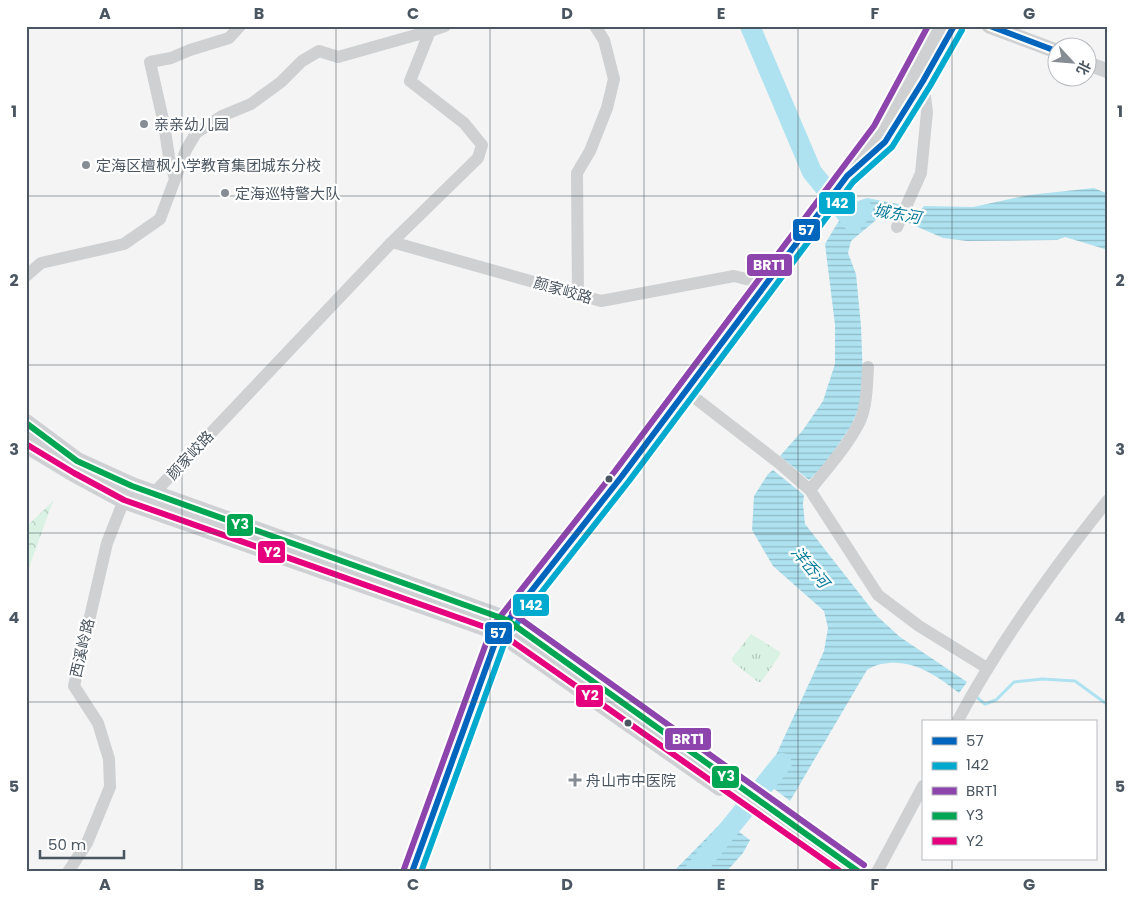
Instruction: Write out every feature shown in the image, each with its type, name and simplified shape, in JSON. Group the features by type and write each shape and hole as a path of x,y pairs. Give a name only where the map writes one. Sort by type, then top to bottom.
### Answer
{"main road":[{"path":"26,423 75,467 124,500 503,626"},
{"path":"26,444 75,467 154,494 503,626 781,823 858,872"},
{"path":"781,823 841,872"}],"street":[{"path":"175,178 150,62 171,58 229,38 240,26"},
{"path":"26,276 41,263 124,244 160,219 186,150 196,133 222,116 251,104 281,82 302,61 310,56 319,51 338,57 445,26"},
{"path":"578,294 576,172 590,151 607,108 614,79 604,40 595,26"},
{"path":"412,872 503,626 570,543 686,391 880,131 938,26"},
{"path":"847,176 885,142 954,26"},
{"path":"989,26 1046,47"},
{"name":"颜家峧路","path":"154,494 392,242 478,158 482,146 464,122 410,81 430,31"},
{"path":"1096,67 1108,71"},
{"path":"897,227 921,173 927,112 923,81"},
{"name":"颜家峧路","path":"392,242 602,301 734,276 766,284"},
{"path":"810,490 843,448 861,420 867,392 868,367"},
{"path":"686,391 810,490 878,595 919,626 987,668"},
{"name":"西溪岭路","path":"68,872 87,843 110,787 109,759 98,723 74,686 107,543 124,500"},
{"path":"960,716 987,668 1066,554 1108,500"},
{"path":"877,872 922,788"}],"green space":[{"path":"53,501 26,576 26,527"},
{"path":"751,634 780,652 780,655 761,682 758,682 733,662 732,658"}],"water":[{"name":"城东河","path":"1094,188 1108,194 1108,250 1065,237 1057,240 967,241 943,238 904,221 911,207 919,212 924,206 973,207 1029,195"},
{"path":"867,198 903,205 897,218 891,219 882,215 851,241 848,253 856,274 861,326 863,380 861,403 851,426 825,464 809,480 780,456 803,430 823,401 835,364 835,325 825,244 847,210"},
{"path":"773,470 804,495 805,524 877,616 900,637 967,682 959,693 935,676 918,667 899,663 886,663 867,670 790,801 764,781 824,651 828,628 824,611 773,566 752,530 754,496 768,474"},
{"path":"721,823 727,823 750,840 743,853 726,872 673,872"}],"waterway":[{"name":"城东河","path":"750,26 812,172 853,222 863,210"},
{"path":"975,696 985,704 996,700 1014,682 1042,679 1075,681 1108,705"},
{"name":"洋岙河","path":"694,872 782,763"}],"transit line":[{"name":"BRT1","path":"404,869 492,627 615,471 874,126 928,26"},
{"name":"57","path":"412,872 499,632 622,476 847,176 885,142 954,26"},
{"name":"57","path":"990,26 1046,47"},
{"name":"142","path":"421,872 507,636 629,481 853,182 892,147 962,30"},
{"name":"Y3","path":"26,423 77,461 132,486 507,620 859,872"},
{"name":"Y2","path":"26,444 124,500 499,632 841,872"},
{"name":"BRT1","path":"512,613 864,865"}],"place":[{"name":"亲亲幼儿园","path":"144,124"},
{"name":"定海区檀枫小学教育集团城东分校","path":"86,165"},
{"name":"定海巡特警大队","path":"225,193"},
{"name":"舟山市中医院","path":"575,780"}]}
